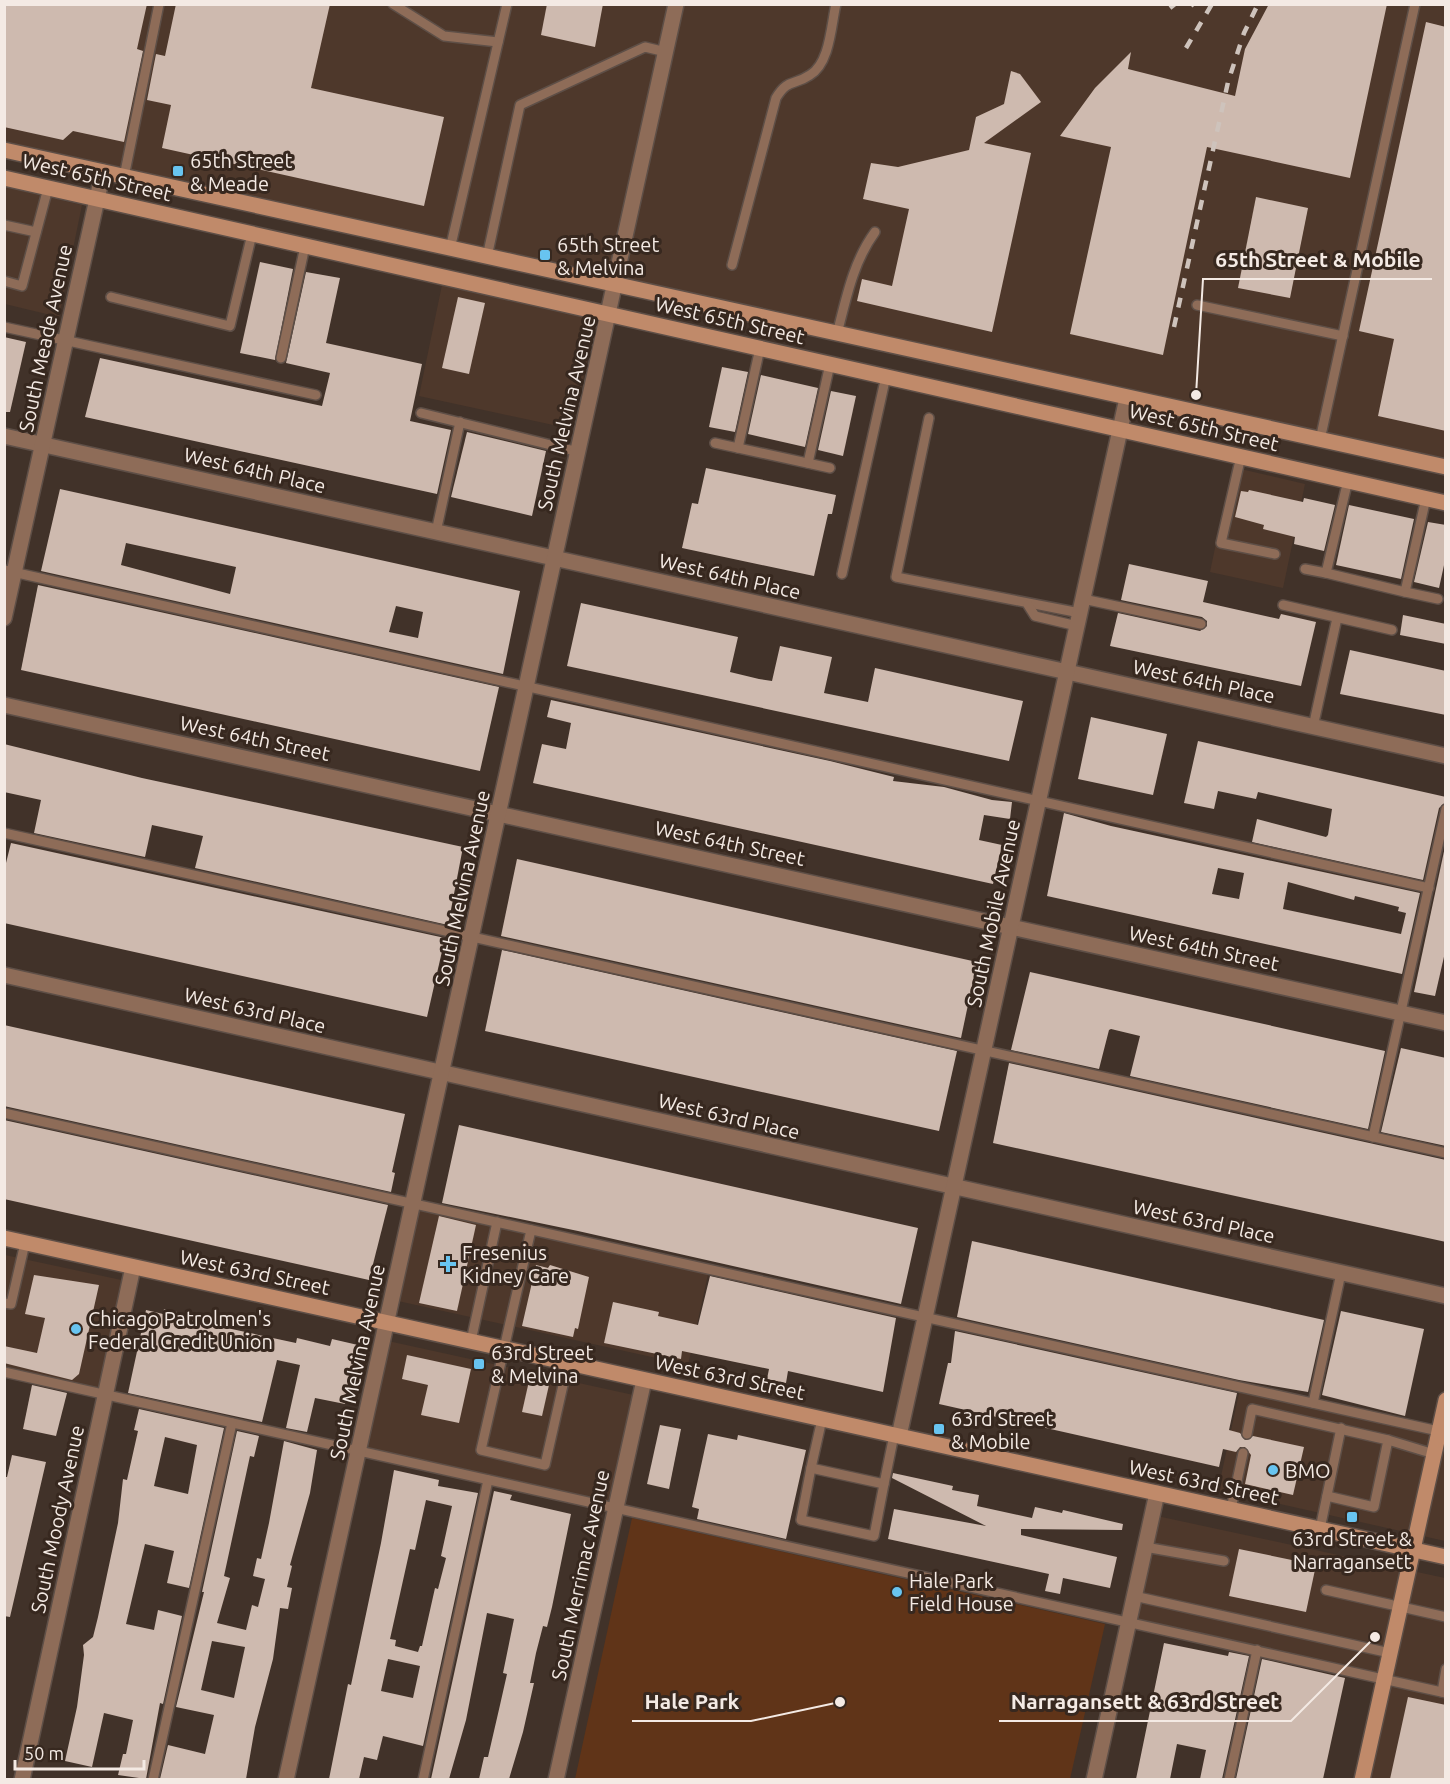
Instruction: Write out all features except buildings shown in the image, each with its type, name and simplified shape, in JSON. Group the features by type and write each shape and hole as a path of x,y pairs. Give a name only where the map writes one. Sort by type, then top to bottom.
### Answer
{"street":[{"name":"South Melvina Avenue","path":"286,1779 610,314 676,4"},
{"name":"West 65th Street","path":"4,150 1127,398 1446,466"},
{"name":"South Meade Avenue","path":"4,618 9,571 43,444 103,172"},
{"name":"West 65th Street","path":"4,178 1446,502"},
{"name":"South Mobile Avenue","path":"897,1436 926,1317 1127,398"},
{"name":"West 64th Place","path":"4,436 1446,756"},
{"name":"West 64th Street","path":"4,705 1446,1023"},
{"name":"West 63rd Place","path":"4,975 1446,1296"},
{"name":"West 63rd Street","path":"4,1238 1446,1557"},
{"name":"South Moody Avenue","path":"22,1779 133,1267"},
{"name":"South Merrimac Avenue","path":"556,1779 644,1380"},
{"path":"1362,1779 1434,1454 1442,1431 1446,1400"},
{"path":"1094,1779 1156,1493"}],"lane":[{"path":"124,177 159,4"},
{"path":"393,4 444,36 498,42"},
{"path":"450,249 507,4"},
{"path":"732,265 776,98 784,86 810,75 822,65 836,4"},
{"path":"1320,440 1415,4"},
{"path":"486,257 520,105 645,47 666,52"},
{"path":"4,281 22,286 48,188"},
{"path":"4,225 36,232"},
{"path":"837,334 852,277 866,245 875,232"},
{"path":"111,297 230,326 252,234"},
{"path":"281,358 305,246"},
{"path":"1197,306 1342,336"},
{"path":"4,327 316,396"},
{"path":"738,448 760,348"},
{"path":"808,463 830,364"},
{"path":"842,574 886,376"},
{"path":"421,413 579,452"},
{"path":"929,418 896,577 1028,604 1035,616 1080,612 1201,624"},
{"path":"436,532 460,422"},
{"path":"715,443 830,468"},
{"path":"1241,456 1221,543 1275,554"},
{"path":"1326,573 1348,480"},
{"path":"1405,592 1426,498"},
{"path":"1305,569 1438,599"},
{"path":"9,571 1039,799 1429,888"},
{"path":"1282,605 1392,630"},
{"path":"1312,727 1337,618"},
{"path":"1373,1137 1446,809"},
{"path":"4,833 1446,1153"},
{"path":"4,1113 1442,1431"},
{"path":"471,1341 497,1222"},
{"path":"531,1230 481,1450 545,1465 568,1363"},
{"path":"4,1303 10,1304 25,1243"},
{"path":"1313,1403 1341,1273"},
{"path":"4,1372 1444,1692 1446,1669"},
{"path":"1247,1434 1252,1410 1341,1428 1434,1454"},
{"path":"822,1419 801,1520 874,1536 884,1484 897,1436"},
{"path":"153,1779 232,1423"},
{"path":"1320,1529 1341,1428"},
{"path":"1327,1496 1374,1507 1388,1440"},
{"path":"1231,1509 1243,1453"},
{"path":"812,1468 884,1484"},
{"path":"423,1779 488,1480"},
{"path":"1145,1547 1224,1561"},
{"path":"1326,1590 1446,1617"},
{"path":"1134,1596 1390,1653"},
{"path":"1229,1779 1257,1650"}],"shaded area":[{"path":"5,5 1445,5 1445,459 5,145"},
{"path":"5,187 82,205 59,317 5,304"},
{"path":"442,285 597,318 572,429 419,396"},
{"path":"1232,467 1305,484 1283,588 1210,572"},
{"path":"418,1204 709,1270 688,1365 398,1301"},
{"path":"5,1255 126,1281 102,1390 5,1369"},
{"path":"388,1341 638,1396 614,1505 364,1450"},
{"path":"1240,1389 1445,1435 1445,1541 1218,1490"},
{"path":"1157,1516 1445,1578 1445,1779 1363,1779 1385,1674 1134,1620"},
{"path":"632,1518 1105,1624 1070,1779 575,1779"}],"railway":[{"path":"1170,8 1175,4"},
{"path":"1186,48 1212,4"},
{"path":"1174,327 1228,82 1244,33 1258,4"}],"place":[{"name":"65th Street & Meade","path":"178,171"},
{"name":"65th Street & Melvina","path":"545,255"},
{"name":"65th Street & Mobile","path":"1196,395"},
{"name":"Fresenius Kidney Care","path":"448,1264"},
{"name":"Chicago Patrolmen's Federal Credit Union","path":"76,1329"},
{"name":"63rd Street & Melvina","path":"479,1364"},
{"name":"63rd Street & Mobile","path":"939,1429"},
{"name":"BMO","path":"1273,1470"},
{"name":"63rd Street & Narragansett","path":"1352,1517"},
{"name":"Hale Park Field House","path":"897,1592"},
{"name":"Narragansett & 63rd Street","path":"1375,1637"},
{"name":"Hale Park","path":"840,1702"}]}
